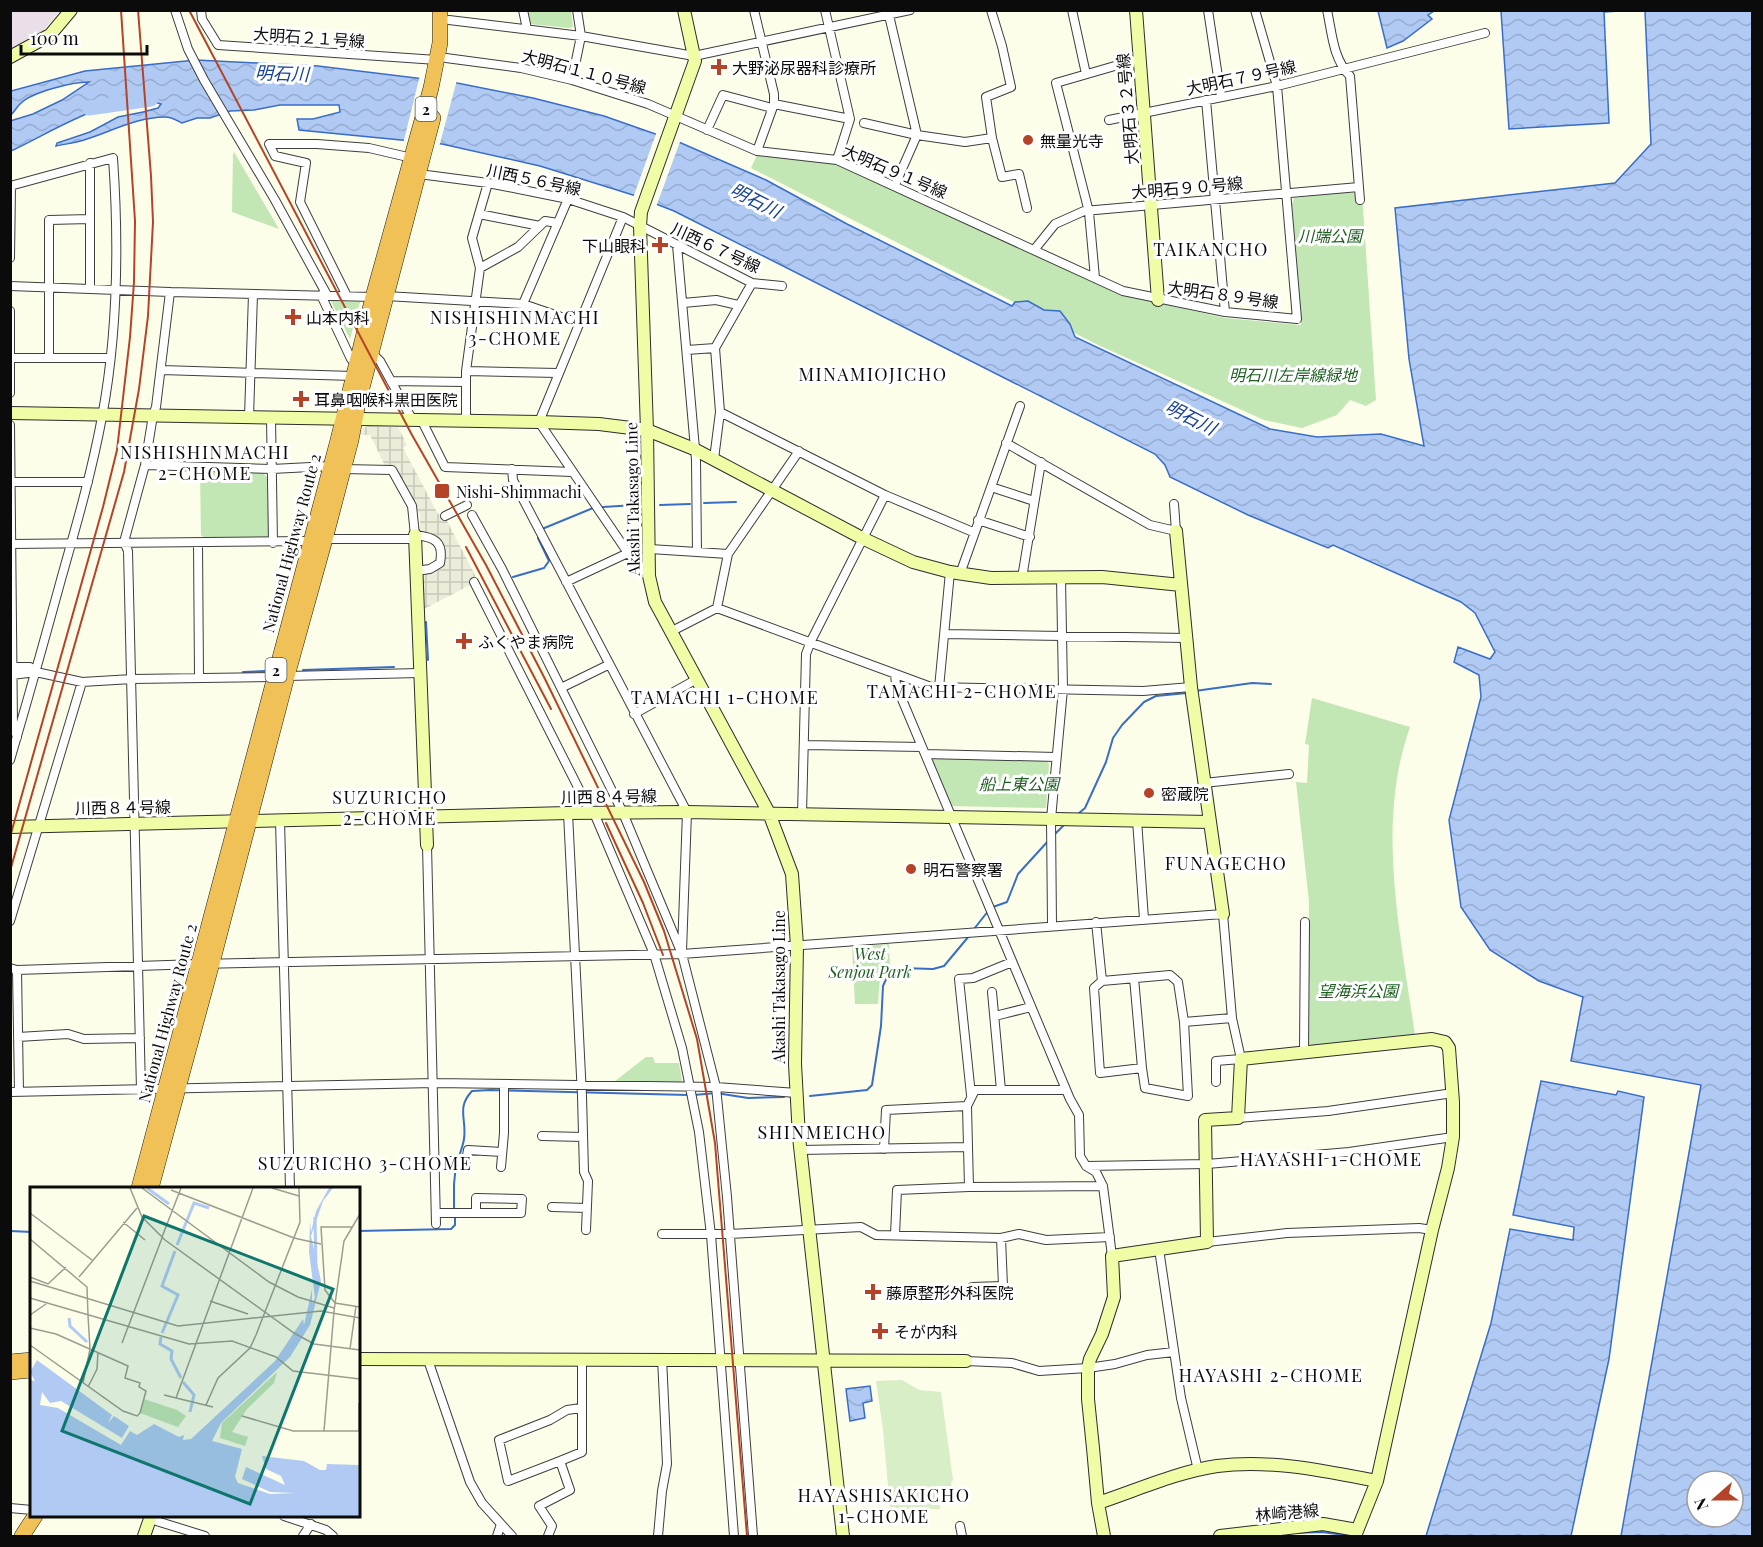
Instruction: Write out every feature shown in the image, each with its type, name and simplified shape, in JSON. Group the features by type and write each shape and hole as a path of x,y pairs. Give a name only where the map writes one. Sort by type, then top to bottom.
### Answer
{"highway":[{"name":"National Highway Route 2","path":"151,1187 172,1088 280,676 336,468 372,353 380,297 441,62 440,43 446,14"},
{"name":"National Highway Route 2","path":"350,419 355,369 419,174 416,155"},
{"name":"National Highway Route 2","path":"139,1187 172,1088"},
{"path":"12,1365 21,1354 30,1350"},
{"path":"12,1365 30,1360"},
{"path":"12,1365 30,1370"},
{"path":"22,1536 34,1517"}],"street":[{"path":"10,57 50,35 71,10"},
{"path":"162,370 250,374 355,369 324,295 241,141 188,49 175,10"},
{"name":"大明石２１号線","path":"201,10 202,19 218,45 441,62"},
{"path":"523,10 527,29"},
{"path":"572,80 581,36 578,10"},
{"name":"Akashi Takasago Line","path":"684,10 694,56 692,73 641,212 640,226 649,576 656,602 769,813 792,874 797,946 795,1064 800,1150 843,1536"},
{"path":"754,10 774,94 773,106 757,151"},
{"path":"825,10 850,119 837,160"},
{"path":"446,14 694,56 910,10"},
{"path":"991,10 1011,87 986,97 992,138 1002,177 1019,174 1027,208"},
{"path":"1072,10 1086,74"},
{"name":"大明石３２号線","path":"1136,10 1158,300"},
{"path":"1208,10 1221,97"},
{"name":"大明石８９号線","path":"1095,278 1123,291 1158,300 1225,312 1297,319 1277,86 1255,10"},
{"path":"1327,10 1338,58 1343,69 1350,75 1360,200"},
{"path":"888,13 917,135 895,185"},
{"name":"大明石７９号線","path":"1109,120 1277,86 1485,33"},
{"path":"1095,278 1089,212 1056,83 1139,59"},
{"name":"大明石１１０号線","path":"441,62 521,68 572,80 648,104 674,119"},
{"path":"707,130 723,95 850,119"},
{"path":"1206,100 1225,312"},
{"name":"大明石９１号線","path":"674,119 757,151 837,160 1095,278"},
{"path":"864,123 917,135 965,142 992,138"},
{"path":"347,296 300,202 306,163 275,156 269,144 317,144 416,155"},
{"path":"10,258 11,186 113,158 116,204 115,289 110,358 102,416 72,543 10,760"},
{"path":"90,163 90,288"},
{"name":"川西５６号線","path":"419,174 488,183 568,199 623,217 640,226"},
{"path":"466,421 466,371 480,268 472,238 488,183"},
{"name":"大明石９０号線","path":"1034,250 1055,224 1084,211 1359,187"},
{"path":"523,304 568,199"},
{"path":"479,214 540,226"},
{"path":"539,422 623,217"},
{"path":"49,358 50,220 90,219"},
{"path":"480,268 518,247 545,220 558,223"},
{"name":"川西６７号線","path":"640,226 752,283 782,286"},
{"path":"677,245 696,460 698,552"},
{"path":"714,459 720,411 715,348 752,283"},
{"path":"10,286 324,295 523,304 579,323"},
{"path":"141,1090 132,679 128,551 124,542 145,465 156,407 170,292"},
{"path":"249,417 253,294"},
{"path":"683,303 716,300 738,305"},
{"path":"10,311 10,393"},
{"path":"687,350 715,348"},
{"path":"372,353 380,361 445,467 572,472"},
{"path":"11,358 110,358"},
{"path":"466,371 558,373"},
{"path":"391,381 465,382"},
{"path":"939,688 955,573 974,532 1020,406"},
{"path":"720,411 885,495 974,532"},
{"path":"10,413 539,422 599,424 647,430 694,449 862,538 913,562 955,573 991,578 1102,577 1181,585"},
{"path":"271,418 273,543"},
{"path":"539,422 628,553 649,576"},
{"path":"10,425 12,725 17,737"},
{"path":"1006,443 1150,525 1176,531"},
{"path":"717,608 728,554 799,451"},
{"path":"1022,578 1041,462"},
{"path":"145,465 392,471 412,506 427,845 436,1224"},
{"path":"512,469 513,480 687,812 682,954"},
{"path":"11,482 88,482"},
{"path":"991,487 1034,501"},
{"path":"802,814 806,654 885,495"},
{"path":"1174,504 1191,687 1222,914 1232,1018 1241,1059 1238,1118"},
{"path":"449,513 467,505"},
{"path":"472,515 502,569 623,813 682,954 716,1087 728,1197 753,1536"},
{"path":"978,520 1030,537"},
{"path":"11,544 273,543 430,536 439,544 442,554 440,563 430,569 416,571"},
{"path":"198,543 199,677"},
{"path":"650,549 728,554"},
{"path":"566,582 628,553"},
{"path":"1052,925 1064,819 1056,757 1063,689 1061,578"},
{"path":"474,582 591,813 654,954 682,1048 699,1132 711,1235 734,1536"},
{"path":"672,631 717,608 939,688 1143,691 1191,687"},
{"path":"945,634 1186,638"},
{"path":"561,688 608,664"},
{"path":"11,670 36,672 82,682 199,677 420,673"},
{"path":"895,674 896,685 951,817 1066,1090 1079,1115 1080,1156 1086,1166 1096,1172 1103,1186 1112,1256 1114,1297 1102,1334 1090,1359 1088,1399 1098,1503 1104,1536"},
{"path":"634,714 697,679"},
{"path":"10,921 82,682"},
{"path":"805,745 1056,757"},
{"path":"1204,783 1289,774"},
{"name":"川西８４号線","path":"10,827 243,820 687,812 1209,822"},
{"path":"568,813 584,1172 588,1181 586,1230"},
{"path":"1137,820 1144,919"},
{"path":"280,821 290,1187"},
{"path":"796,1093 716,1087 434,1083 15,1092 18,1038 14,969 682,954 1222,914"},
{"path":"1096,922 1102,981"},
{"path":"1304,1052 1305,922"},
{"path":"971,1095 959,979 973,978 1012,962"},
{"path":"1134,978 1145,1088 1188,1096 1184,1022 1178,981 1170,975 1134,978 1102,981 1094,988 1100,1073 1142,1068"},
{"path":"992,992 1001,1090"},
{"path":"995,1016 1031,1007"},
{"path":"1184,1022 1232,1018"},
{"path":"18,1038 68,1034 84,1039 140,1038"},
{"path":"1216,1082 1216,1061 1432,1039 1444,1042 1449,1048 1453,1093 1453,1137 1448,1168 1432,1230 1377,1481 1356,1533"},
{"path":"501,1167 504,1084"},
{"path":"969,1187 967,1106 975,1090 1066,1090"},
{"path":"1207,1242 1205,1120 1328,1111 1453,1093"},
{"path":"884,1149 886,1110 967,1106"},
{"path":"542,1136 583,1137"},
{"path":"1086,1166 1207,1164 1348,1152 1453,1137"},
{"path":"800,1150 968,1147"},
{"path":"435,1161 465,1165 468,1150 502,1152"},
{"path":"895,1235 897,1190 1103,1186"},
{"path":"436,1213 476,1213 521,1213 522,1199 476,1198 476,1213"},
{"path":"552,1207 587,1208"},
{"path":"662,1234 711,1235 861,1227 876,1235 1001,1238 1019,1234 1046,1240 1110,1237"},
{"path":"1112,1256 1287,1233 1419,1228 1432,1230"},
{"path":"972,1287 1003,1286 1001,1238"},
{"path":"1159,1250 1174,1353 1198,1470"},
{"path":"360,1359 966,1360 1012,1363 1039,1371 1088,1368 1115,1364 1147,1355 1174,1353"},
{"path":"581,1408 567,1410 550,1420 499,1440 508,1481 582,1452 582,1358"},
{"path":"658,1536 667,1464 662,1358"},
{"path":"428,1360 470,1482 482,1503 512,1536"},
{"path":"548,1536 552,1526 539,1506 570,1490 560,1461"},
{"path":"1098,1503 1198,1470 1217,1466 1251,1464 1296,1467 1377,1481"},
{"path":"10,1508 30,1510"},
{"path":"144,1536 151,1517 190,1534 205,1536"},
{"path":"290,1517 326,1530 333,1536"},
{"path":"303,1536 310,1524"},
{"path":"497,1536 501,1524"},
{"name":"林崎港線","path":"1220,1536 1323,1524 1356,1533"},
{"path":"960,1526 962,1536"}],"shaded area":[{"path":"11,11 60,11 42,32 11,49"},
{"path":"368,426 398,427 407,445 403,448 438,514 443,513 478,581 422,610 422,575 438,569 443,564 446,554 444,546 431,534 420,531 420,515 395,468 386,468 370,435 360,435 362,429"}],"green space":[{"path":"527,11 571,11 573,27 530,24"},
{"path":"234,152 279,229 232,212"},
{"name":"明石川左岸線緑地","path":"757,155 837,163 865,178 1158,303 1225,318 1301,325 1292,205 1294,198 1343,192 1362,194 1376,400 1366,406 1350,400 1337,415 1302,428 1264,420 1096,344 751,168"},
{"path":"331,301 360,302 350,339"},
{"path":"200,471 263,473 267,477 269,537 205,538 201,535"},
{"name":"望海浜公園","path":"1312,698 1410,727 1400,765 1394,803 1393,841 1398,920 1415,1036 1313,1047 1307,1042 1309,902 1296,782 1307,783 1309,745 1305,744"},
{"name":"船上東公園","path":"936,757 1046,760 1049,764 1046,808 950,806 931,761"},
{"name":"West Senjou Park","path":"889,944 890,966 880,977 878,1004 855,1004 852,947"},
{"path":"646,1057 653,1057 655,1063 679,1063 682,1081 678,1083 615,1081"},
{"path":"902,1380 919,1390 941,1392 953,1480 951,1482 951,1504 940,1503 940,1509 890,1509 876,1381"}],"water":[{"path":"1378,10 1434,11 1428,15 1432,19 1403,41 1387,48"},
{"path":"1501,11 1619,11 1604,12 1609,123 1509,129"},
{"path":"1645,11 1752,11 1752,1536 1621,1536 1701,1085 1571,1061 1583,997 1539,981 1490,950 1461,907 1449,820 1481,697 1479,675 1454,662 1458,647 1490,659 1495,652 1475,613 1461,602 1333,545 1328,548 1248,515 1170,477 1165,465 1155,454 674,211 633,195 540,166 442,144 299,130 297,119 313,119 340,112 339,105 280,105 254,110 230,111 210,118 197,118 182,123 165,117 155,118 134,122 81,141 56,146 57,143 90,132 118,117 158,108 161,104 144,101 125,102 84,115 11,151 10,121 33,114 62,100 89,82 63,86 33,95 20,104 11,115 11,91 85,71 196,60 318,66 457,83 533,98 604,116 681,143 766,180 847,224 1012,306 1015,302 1028,301 1044,310 1060,311 1070,324 1075,337 1270,429 1317,437 1381,434 1424,446 1409,359 1395,208 1615,183 1651,144"},
{"path":"1541,1081 1616,1095 1618,1091 1644,1097 1609,1359 1571,1536 1426,1536 1491,1323 1510,1229 1573,1240 1574,1227 1513,1215"},
{"path":"870,1386 872,1401 863,1403 865,1418 850,1421 846,1389"}],"pier":[{"path":"420,75 457,80 439,147 403,144"},
{"path":"657,131 681,139 656,207 633,198"}],"waterway":[{"name":"明石川","path":"89,108 151,99"},
{"path":"704,503 736,502"},
{"path":"660,505 690,504"},
{"path":"603,507 635,505"},
{"path":"542,529 593,508"},
{"path":"513,577 544,568 549,561 538,538"},
{"path":"426,622 428,660"},
{"path":"303,670 394,667"},
{"path":"243,672 265,671"},
{"path":"1195,691 1252,683 1271,684"},
{"path":"1078,814 1085,808 1106,762 1113,738 1122,725 1144,702 1156,696 1187,693"},
{"path":"1055,834 1066,823"},
{"path":"993,907 1007,902 1018,874 1049,840"},
{"path":"974,929 989,910"},
{"path":"810,1096 867,1090 872,1085 881,1026 883,986 887,977 901,968 933,969 944,966 969,936"},
{"path":"458,1159 465,1132 464,1103 472,1091 688,1095"},
{"path":"694,1095 716,1093 748,1098 784,1097"},
{"path":"454,1210 456,1165"},
{"path":"360,1231 451,1229 455,1225 455,1215"},
{"path":"10,1231 30,1232"},
{"path":"1292,1533 1322,1532 1352,1536"}],"railway":[{"path":"10,837 117,450 130,337 135,221 121,10"},
{"path":"10,871 124,472 139,389 148,316 153,222 138,10"},
{"path":"189,10 412,435 486,565 544,677 644,882 664,931 697,1039 715,1143 747,1536"},
{"path":"466,547 551,709"},
{"path":"606,823 643,903 663,955"}],"place":[{"name":"大野泌尿器科診療所","path":"719,67"},
{"name":"無量光寺","path":"1028,140"},
{"name":"下山眼科","path":"660,245"},
{"name":"山本内科","path":"293,317"},
{"name":"耳鼻咽喉科黒田医院","path":"301,399"},
{"name":"Nishi-Shimmachi","path":"442,491"},
{"name":"ふくやま病院","path":"464,641"},
{"name":"密蔵院","path":"1149,793"},
{"name":"明石警察署","path":"911,869"},
{"name":"藤原整形外科医院","path":"873,1292"},
{"name":"そが内科","path":"880,1331"}],"district":[{"name":"TAIKANCHO","path":"1211,249"},
{"name":"NISHISHINMACHI 3-CHOME","path":"515,327"},
{"name":"MINAMIOJICHO","path":"873,374"},
{"name":"NISHISHINMACHI 2-CHOME","path":"205,462"},
{"name":"TAMACHI 2-CHOME","path":"962,691"},
{"name":"TAMACHI 1-CHOME","path":"725,697"},
{"name":"SUZURICHO 2-CHOME","path":"390,807"},
{"name":"FUNAGECHO","path":"1226,863"},
{"name":"SHINMEICHO","path":"822,1132"},
{"name":"HAYASHI 1-CHOME","path":"1331,1159"},
{"name":"SUZURICHO 3-CHOME","path":"365,1163"},
{"name":"HAYASHI 2-CHOME","path":"1271,1375"},
{"name":"HAYASHISAKICHO 1-CHOME","path":"884,1505"}],"park label":[{"name":"川端公園","path":"1330,235"}]}
